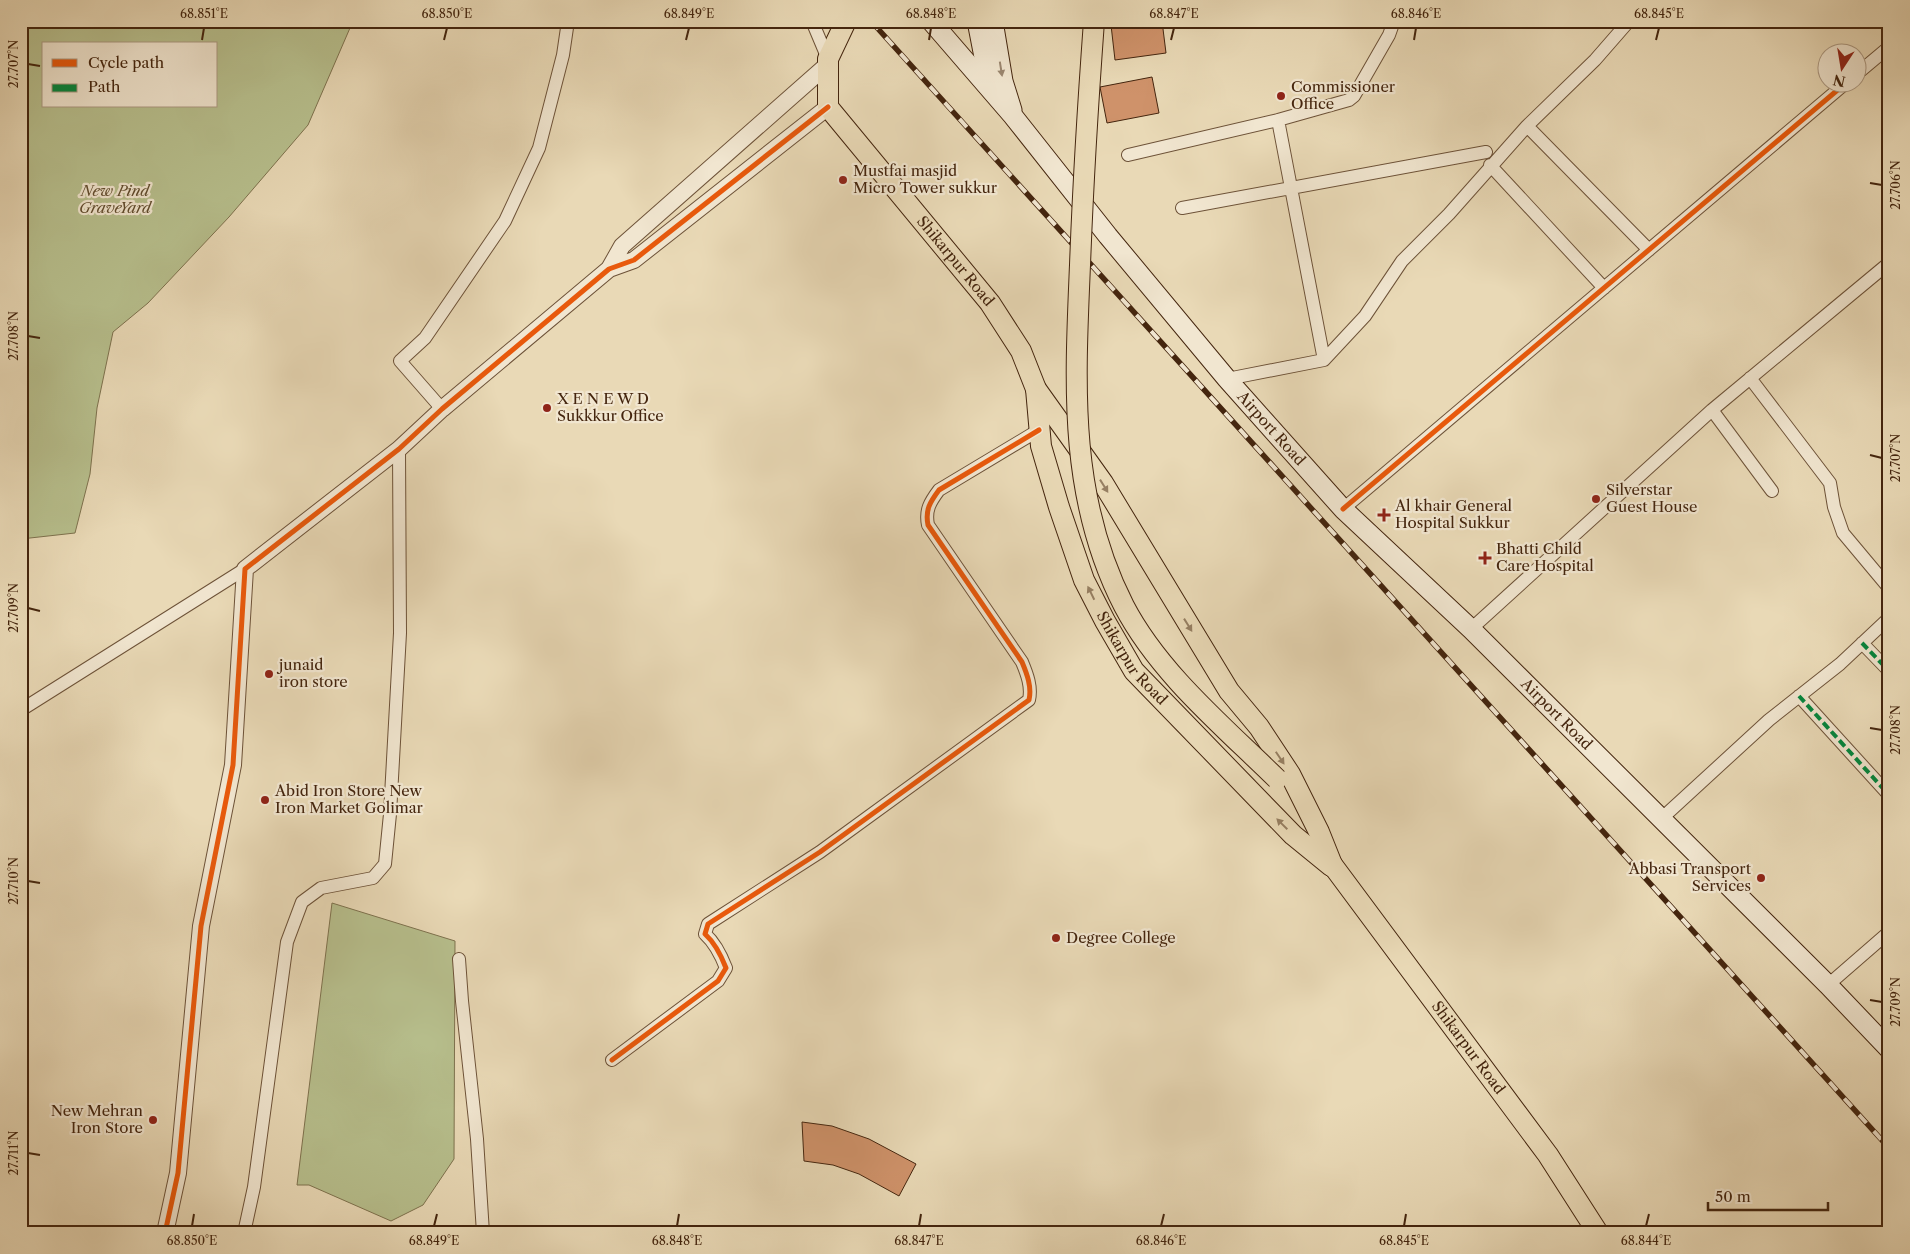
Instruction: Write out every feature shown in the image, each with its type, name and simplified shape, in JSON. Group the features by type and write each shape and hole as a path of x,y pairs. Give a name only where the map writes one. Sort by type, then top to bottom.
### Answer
{"main road":[{"path":"828,107 827,62 846,21"},
{"path":"931,21 1014,116"},
{"path":"977,21 990,89"},
{"path":"993,21 1003,81 1014,116"},
{"path":"1094,21 1084,163 1075,376 1079,455 1088,509 1099,550 1121,599 1151,646 1179,682 1277,780 1333,867"},
{"name":"Shikarpur Road","path":"828,107 990,303 1021,351 1036,389 1103,483 1228,691 1259,727 1290,774 1319,832 1333,867"},
{"name":"Airport Road","path":"1014,116 1108,236 1227,379 1343,509 1470,629 1828,985 1889,1049"},
{"name":"Shikarpur Road","path":"1036,389 1039,430 1059,506 1084,580 1104,621 1134,671 1287,828 1333,867 1360,900 1548,1155 1598,1233"}],"street":[{"path":"442,409 400,361 425,338 505,221 539,148 563,55 568,21"},
{"path":"609,269 622,246 827,62 812,21"},
{"path":"1128,155 1278,120 1349,100 1354,96 1389,35 1394,21"},
{"path":"1227,379 1324,360 1366,316 1402,261 1449,214 1490,165 1527,126 1595,60 1629,21"},
{"path":"1868,65 1889,47"},
{"path":"1343,509 1835,92"},
{"path":"21,710 245,570 399,449 442,409 609,269 634,260 828,107"},
{"path":"1278,120 1324,360"},
{"path":"1527,126 1649,250"},
{"path":"1182,208 1486,152"},
{"path":"1490,165 1604,288"},
{"path":"1470,629 1712,410 1889,263"},
{"path":"1750,378 1830,483 1843,533 1889,588"},
{"path":"1712,410 1772,491"},
{"path":"612,1060 718,981 724,973 726,968 723,960 712,941 705,934 708,924 820,852 1029,700 1027,673 1022,662 928,525 926,515 928,505 938,490 1039,430"},
{"path":"244,1233 254,1187 287,942 302,902 322,888 373,878 385,864 390,814 400,633 399,449"},
{"path":"165,1233 178,1173 201,926 233,765 245,570"},
{"path":"1660,820 1770,720 1889,618"},
{"path":"1862,643 1889,671"},
{"path":"1799,696 1889,795"},
{"path":"1828,985 1889,932"},
{"path":"460,959 462,1001 477,1139 483,1233"}],"green space":[{"name":"New Pind GraveYard","path":"21,21 353,21 308,125 229,217 148,303 113,332 97,408 90,474 75,533 21,539"},
{"path":"332,903 455,941 454,1159 423,1205 391,1221 309,1185 297,1185"}],"building":[{"path":"1139,21 1162,21 1166,53 1115,60 1111,25"},
{"path":"1152,77 1159,113 1107,123 1100,87"},
{"path":"802,1122 832,1126 869,1139 916,1164 899,1196 859,1174 833,1165 804,1161"}],"railway":[{"path":"871,21 1889,1148"}],"marked path":[{"path":"1862,643 1889,671"},
{"path":"1799,696 1889,795"}],"cycle path":[{"path":"1343,509 1835,92"},
{"path":"165,1233 178,1173 201,926 233,765 245,569 399,449 442,409 609,269 634,260 828,107"},
{"path":"612,1060 718,981 726,968 712,941 705,934 708,924 820,852 1029,700 1029,685 1022,662 928,525 927,515 931,502 939,490 1039,430"}],"place":[{"name":"Commissioner Office","path":"1281,96"},
{"name":"Mustfai masjid Micro Tower sukkur","path":"843,180"},
{"name":"X E N E W D Sukkkur Office","path":"547,408"},
{"name":"Silverstar Guest House","path":"1596,499"},
{"name":"Al khair General Hospital Sukkur","path":"1384,515"},
{"name":"Bhatti Child Care Hospital","path":"1485,558"},
{"name":"junaid iron store","path":"269,674"},
{"name":"Abid Iron Store New Iron Market Golimar","path":"265,800"},
{"name":"Abbasi Transport Services","path":"1761,878"},
{"name":"Degree College","path":"1056,938"},
{"name":"New Mehran Iron Store","path":"153,1120"}]}
